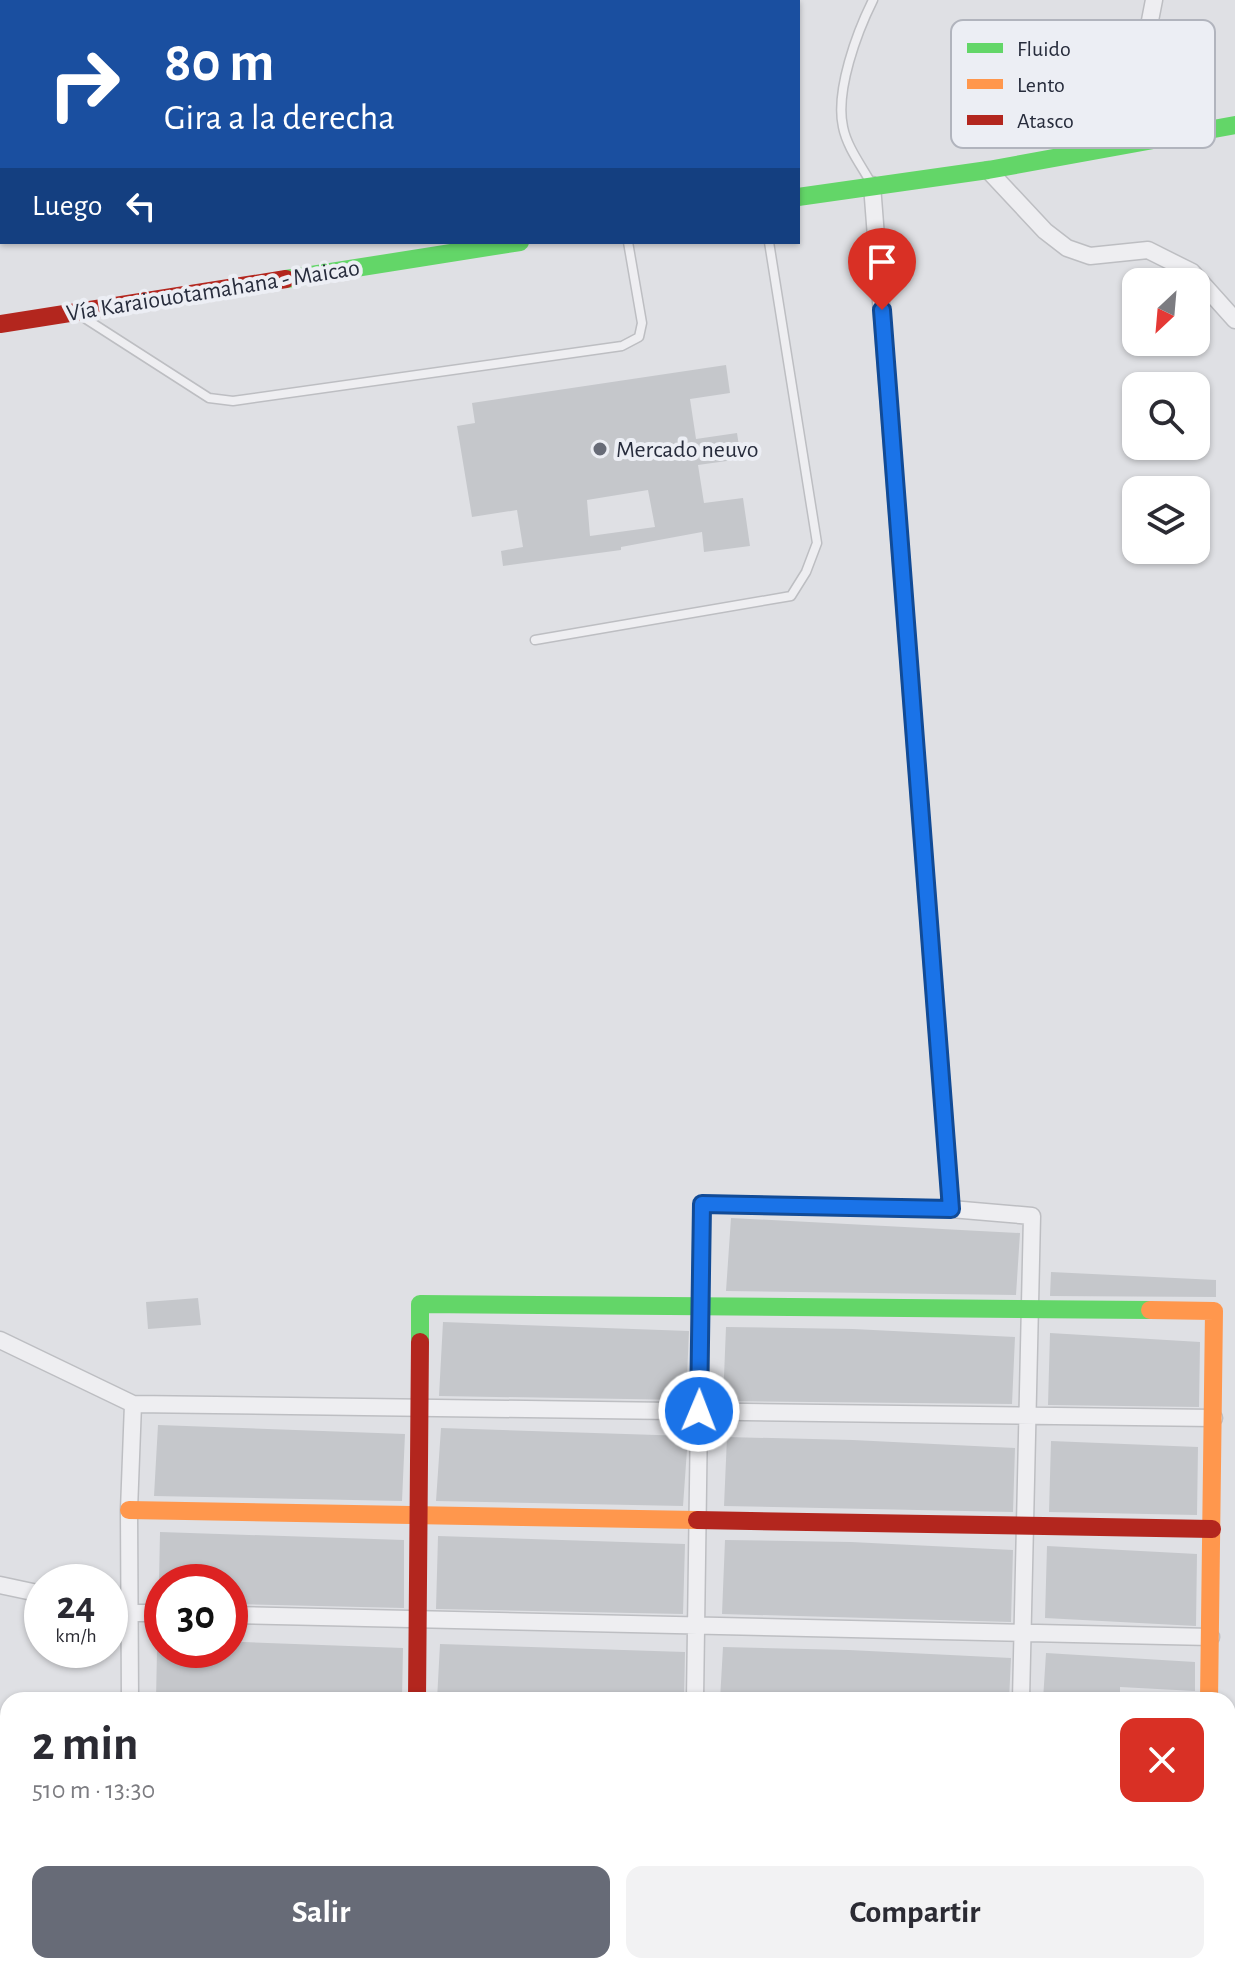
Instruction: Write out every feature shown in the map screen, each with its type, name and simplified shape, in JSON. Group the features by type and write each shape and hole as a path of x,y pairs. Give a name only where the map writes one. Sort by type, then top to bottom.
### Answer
{"main road":[{"path":"1215,128 1235,125"},
{"path":"800,197 988,170 1102,148"},
{"name":"Vía Karaiouotamahana - Maicao","path":"0,324 507,244"},
{"path":"417,1692 420,1304 1214,1311 1209,1692"},
{"path":"129,1510 1212,1529"}],"street":[{"path":"1150,20 1154,0"},
{"path":"988,170 1045,231 1067,248 1090,256 1148,250 1192,272 1235,320"},
{"path":"872,185 951,1209"},
{"path":"695,1692 702,1204 951,1209 1032,1216 1021,1692"},
{"path":"0,1340 133,1404 1214,1418"},
{"path":"130,1692 129,1510 133,1404"},
{"path":"0,1585 24,1590"},
{"path":"128,1612 144,1613"},
{"path":"248,1615 1211,1637"}],"lane":[{"path":"872,185 847,140 841,107 856,39 873,0"},
{"path":"76,312 209,398 233,401 622,346 639,337 642,323 628,244"},
{"path":"535,640 791,596 806,572 817,543 769,244"}],"building":[{"name":"Mercado neuvo","path":"726,365 730,393 690,399 696,439 737,433 741,459 698,465 704,503 743,498 750,546 704,552 702,532 621,547 621,550 503,566 501,551 523,547 517,510 472,517 457,426 475,423 472,403","holes":["648,490 655,527 590,536 587,500"]},
{"path":"731,1218 1020,1233 1016,1295 726,1291"},
{"path":"1051,1272 1216,1280 1216,1297 1050,1296"},
{"path":"198,1298 201,1325 148,1329 146,1302"},
{"path":"443,1322 689,1331 686,1400 439,1396"},
{"path":"726,1327 1015,1337 1012,1404 723,1401"},
{"path":"1050,1333 1200,1342 1199,1407 1048,1405"},
{"path":"158,1425 405,1434 402,1501 154,1496"},
{"path":"441,1428 688,1436 683,1506 436,1501"},
{"path":"727,1437 1015,1448 1013,1512 724,1506"},
{"path":"1051,1441 1198,1447 1197,1515 1049,1512"},
{"path":"160,1532 404,1540 404,1608 248,1604 248,1564 159,1564"},
{"path":"438,1536 685,1544 683,1614 436,1609"},
{"path":"725,1540 1013,1550 1011,1622 722,1614"},
{"path":"1047,1546 1197,1554 1196,1626 1045,1618"},
{"path":"248,1642 403,1648 402,1692 156,1692 157,1668 248,1668"},
{"path":"440,1644 685,1652 684,1692 437,1692"},
{"path":"723,1647 1011,1658 1009,1692 720,1692"},
{"path":"1046,1653 1195,1662 1195,1691 1120,1687 1120,1692 1044,1692"}],"traffic: fast":[{"path":"1215,129 1235,125"},
{"path":"800,197 988,170 1109,148"},
{"path":"286,279 507,244"},
{"path":"420,1342 420,1304 1150,1310"}],"traffic: slow":[{"path":"1150,1310 1214,1311 1209,1692"},
{"path":"129,1510 697,1520"}],"traffic: jam":[{"path":"0,324 286,279"},
{"path":"417,1692 420,1342"},
{"path":"697,1520 1212,1529"}],"place":[{"name":"Mercado neuvo","path":"600,449"}],"route":[{"path":"699,1411 702,1204 951,1209 882,310"}]}
